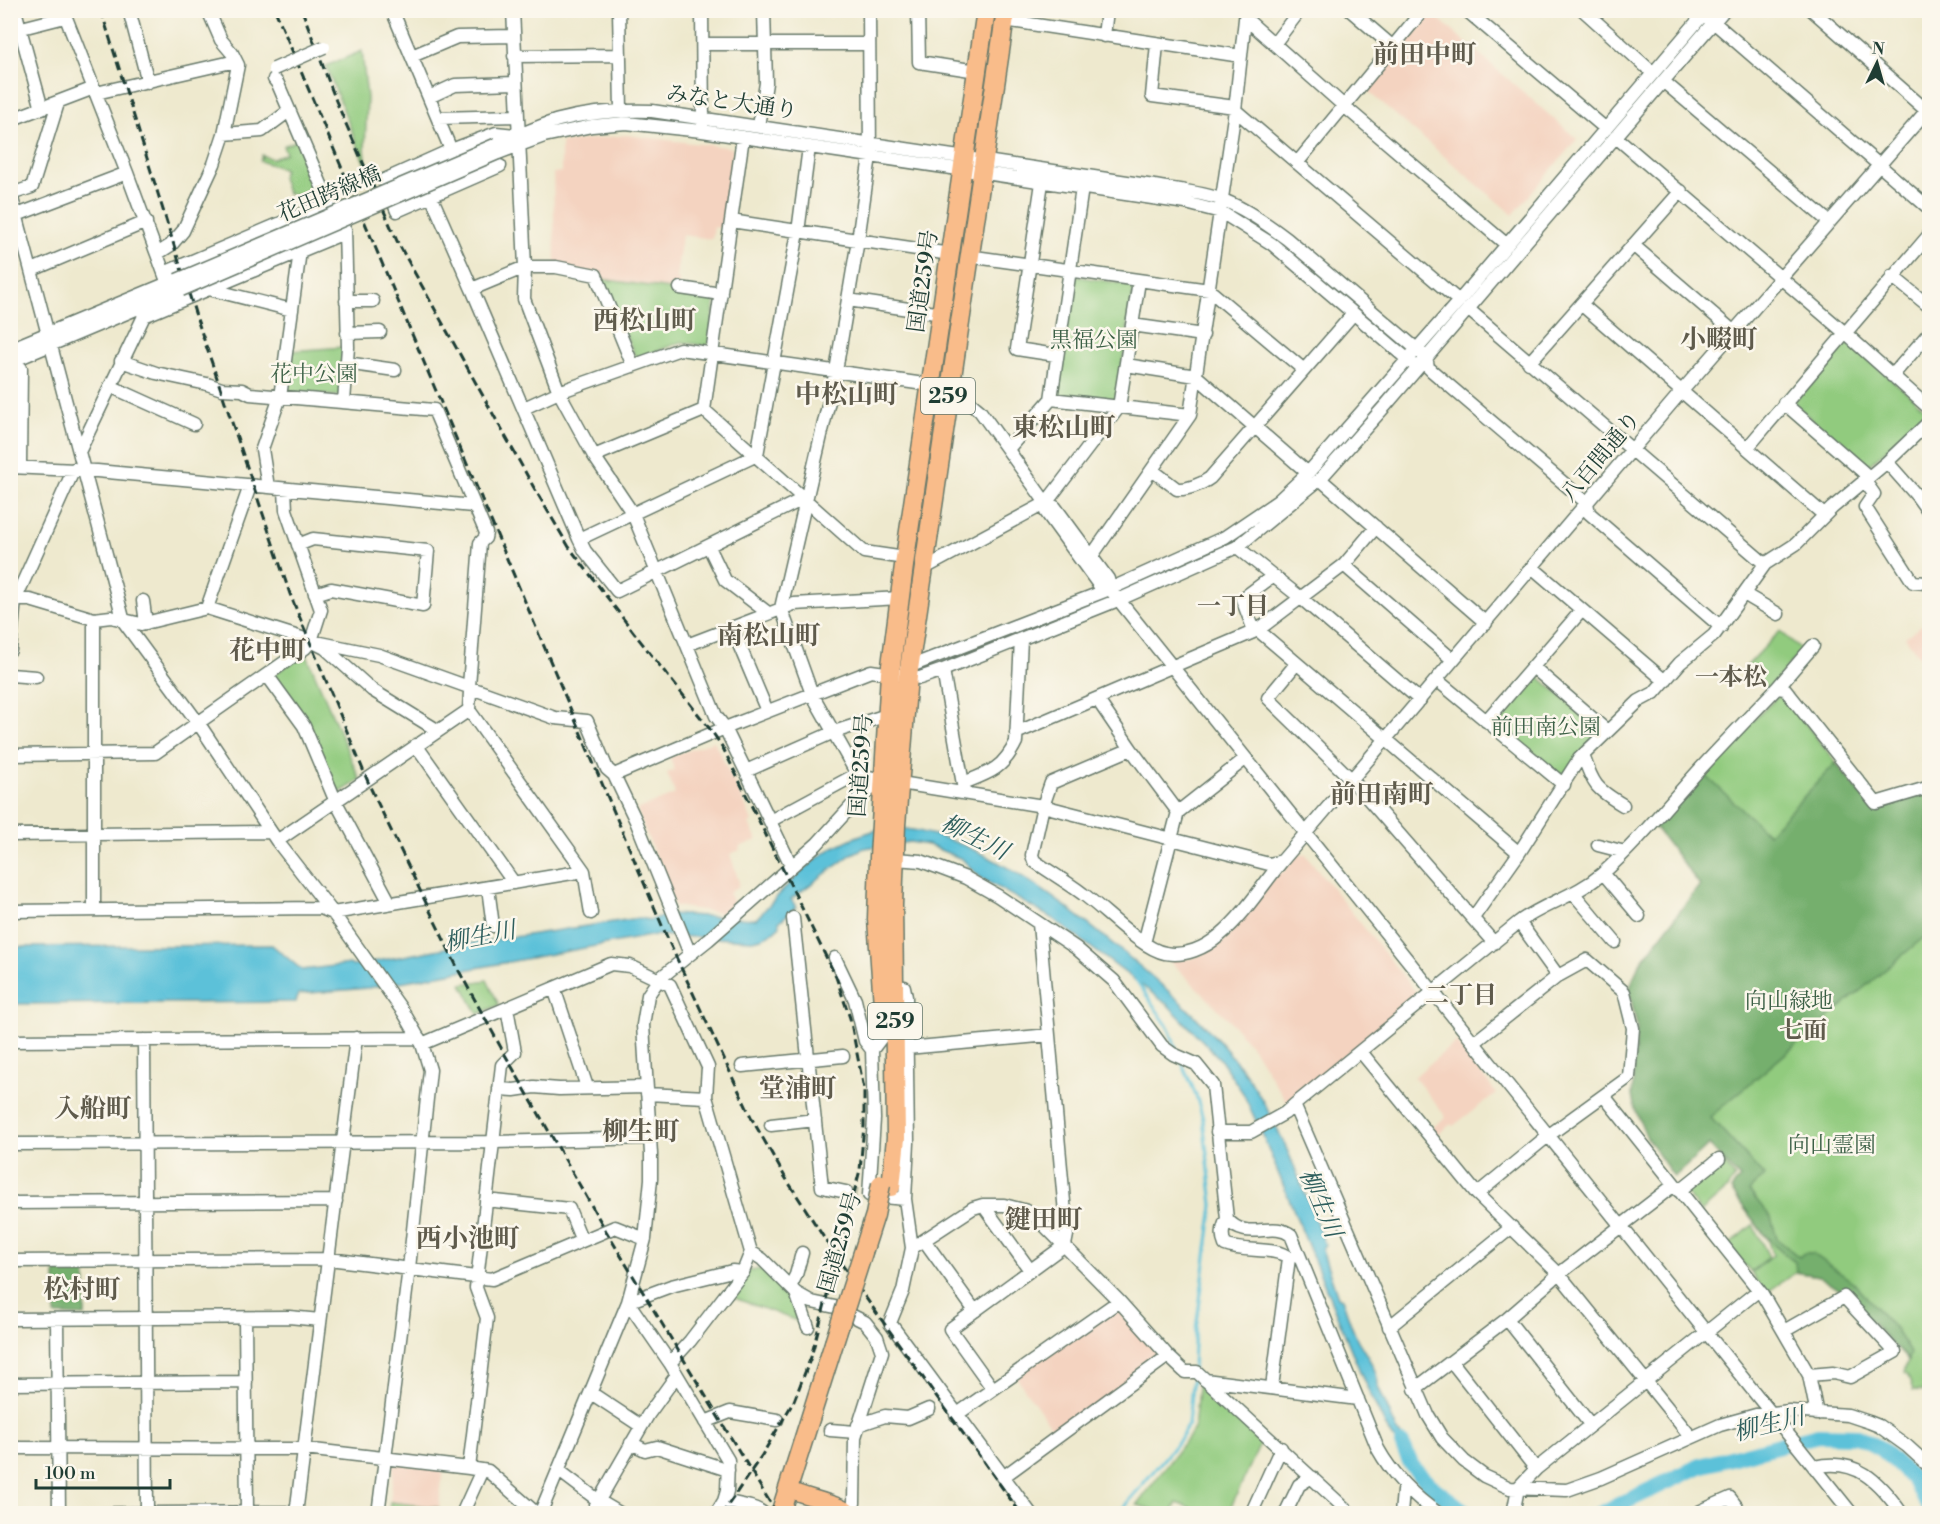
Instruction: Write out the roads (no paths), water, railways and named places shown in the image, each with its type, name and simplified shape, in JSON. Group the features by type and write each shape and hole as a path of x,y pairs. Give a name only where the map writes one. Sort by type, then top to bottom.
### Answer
{"highway":[{"name":"国道259号","path":"780,1514 793,1492 839,1344 896,1138 892,905 888,826 891,782 902,672 923,569 940,388 959,255 963,163 986,10"},
{"name":"国道259号","path":"891,782 887,716 902,672 900,598 905,558 940,388 942,314 982,166 1005,15"},
{"name":"国道259号","path":"882,1192 885,1140 884,1034 877,920 889,857"},
{"name":"国道259号","path":"793,1492 793,1513"}],"main road":[{"path":"793,1492 843,1508 851,1513"}],"street":[{"path":"15,10 15,30 42,109"},
{"path":"129,10 148,82"},
{"path":"157,254 171,245 183,231 217,158 224,134 238,65 221,40 208,10"},
{"path":"392,10 451,150"},
{"path":"513,10 516,116 525,267 524,299 559,392 594,456 633,514 716,716 746,771 791,865"},
{"path":"619,10 621,110"},
{"path":"702,10 702,131"},
{"path":"759,126 766,83 764,10"},
{"path":"857,774 812,694 781,608 836,371 858,240 870,149 869,10"},
{"path":"918,10 920,62 977,71"},
{"path":"1104,36 1107,10"},
{"path":"1274,44 1300,10"},
{"path":"1350,10 1393,47"},
{"path":"1297,163 1423,10"},
{"path":"1466,10 1681,191 1929,409"},
{"path":"1582,10 1653,73"},
{"path":"1464,305 1508,245 1611,133 1664,82 1724,10"},
{"path":"1812,10 1928,109"},
{"path":"614,775 724,728 871,671 902,672 920,678 943,670 1118,600 1237,548 1320,479 1386,405 1464,305 1611,133 1653,73 1703,12 1929,209"},
{"path":"15,30 64,14 157,254 172,282"},
{"path":"1245,14 1274,44 1344,106 1508,245"},
{"path":"1091,556 1190,415 1222,206 1245,14"},
{"path":"1005,15 1104,36 1241,56"},
{"path":"412,56 457,37 514,36"},
{"path":"703,44 869,44"},
{"path":"1157,44 1152,96 1235,108 1765,564"},
{"path":"324,47 274,74 332,203 49,340 16,365 15,467 97,471 473,506"},
{"path":"514,56 620,55"},
{"path":"10,120 95,91 148,82 237,61"},
{"path":"1664,82 1828,221"},
{"path":"429,97 455,85 515,83"},
{"path":"58,103 32,187 11,192 79,452 79,470 124,622 199,724 274,837 367,960 421,1041 430,1070 424,1142 378,1514"},
{"name":"八百間通り","path":"1043,806 1032,855 1034,861 1083,894 1150,948 1166,954 1190,952 1205,946 1228,927 1305,833 1779,277 1879,167 1928,109"},
{"name":"みなと大通り","path":"499,154 519,140 558,120 590,113 621,110 703,117 870,149 982,166"},
{"path":"224,134 262,131 289,111"},
{"path":"438,118 516,116"},
{"name":"みなと大通り","path":"519,140 592,126 626,123 702,131 809,147 870,149"},
{"path":"499,154 430,196 397,211 384,180 496,133 519,140"},
{"path":"704,410 743,137"},
{"path":"756,455 798,232 809,147"},
{"name":"花田跨線橋","path":"172,282 499,154"},
{"path":"982,166 1044,169 1084,175 1153,192 1186,203 1222,206 1265,222 1287,239 1419,360 1587,503 1589,513 1721,627"},
{"path":"982,166 1042,183 1082,189 1153,192"},
{"path":"1044,169 1017,349 1056,355"},
{"path":"17,215 127,173"},
{"path":"1008,449 1051,399 1084,175"},
{"path":"1529,363 1681,191"},
{"path":"430,196 579,539 585,551 617,591 805,498"},
{"path":"1222,206 1272,244 1353,314 1419,360"},
{"path":"731,221 1030,266 1209,290 1304,370"},
{"path":"32,270 146,222"},
{"path":"10,349 49,340 142,312 209,289 344,231 347,333 344,402"},
{"path":"1748,447 1929,234"},
{"path":"1633,245 1733,331"},
{"path":"267,487 262,449 280,397 300,251"},
{"path":"472,289 525,267 556,267 596,275 633,366"},
{"path":"1892,276 1929,307"},
{"path":"923,569 1046,503 1119,407 1139,281"},
{"path":"79,452 122,361 142,312 172,282"},
{"path":"680,288 721,294"},
{"path":"209,289 292,310"},
{"path":"346,301 373,300"},
{"path":"848,300 942,314"},
{"path":"1581,304 1824,515"},
{"path":"1152,470 1177,489 1205,482 1353,314"},
{"path":"1132,325 1203,335"},
{"path":"347,333 380,332"},
{"path":"1892,376 1929,332"},
{"path":"524,408 559,392 680,349 940,388 971,402 1046,503 1055,507 1108,579 1110,589 1118,600 1852,1514"},
{"path":"902,672 1110,589 1226,537 1278,501 1419,360"},
{"path":"122,361 156,373 222,389 280,397 434,410 486,533 480,543 469,710 584,871 591,913"},
{"path":"346,363 395,370"},
{"path":"1126,365 1196,376 1308,473"},
{"path":"110,386 194,424"},
{"path":"1051,399 1190,415"},
{"path":"1784,403 1866,478 1874,494 1862,510 1913,582 1926,584"},
{"path":"594,456 704,410"},
{"path":"704,410 864,552 905,558"},
{"path":"1473,918 1583,755 1640,701 1654,693 1680,663 1703,646 1721,627 1765,564 1796,544 1824,515 1887,462 1929,421"},
{"path":"579,539 756,455"},
{"path":"1887,462 1917,496 1929,514"},
{"path":"10,650 13,601 79,470"},
{"path":"1320,479 1486,623"},
{"path":"207,608 249,486"},
{"path":"10,755 155,753 304,648 311,641 321,610 286,510 285,489"},
{"path":"1046,503 1046,512 1093,577 1099,585 1110,589"},
{"path":"1016,733 1258,630 1344,565 1376,527"},
{"path":"297,545 313,539 428,551 423,606 331,589 315,594"},
{"path":"709,547 726,580 768,613"},
{"path":"1237,548 1301,598 1420,700"},
{"path":"1344,565 1453,660"},
{"path":"1533,568 1665,681"},
{"path":"1273,576 1242,599 1252,625 1519,853"},
{"path":"1744,594 1778,614"},
{"path":"687,645 794,604 900,598"},
{"path":"13,601 30,600 94,619 111,617 124,622 146,623 207,608 311,641 379,655 555,717 586,721 607,769 614,775 636,820 690,954"},
{"path":"143,602 146,623"},
{"path":"1486,721 1582,610"},
{"path":"94,619 94,910"},
{"path":"732,628 767,711"},
{"path":"964,788 1001,766 1016,742 1021,639"},
{"path":"311,641 325,648 372,690 438,730"},
{"path":"1217,1132 1251,1132 1283,1114 1519,922 1533,912 1574,894 1602,873 1625,852 1813,646"},
{"path":"1296,663 1268,698 1351,779 1494,943"},
{"path":"1533,667 1607,731"},
{"path":"943,670 964,788"},
{"path":"10,675 36,677"},
{"path":"267,675 304,726 336,802 390,903"},
{"path":"1437,680 1564,785"},
{"path":"1777,688 1785,689 1876,803 1929,787"},
{"path":"1097,699 1178,812"},
{"path":"10,835 274,837 336,802 469,710"},
{"path":"746,771 834,732 887,716"},
{"path":"416,746 514,883"},
{"path":"1043,806 1051,783 1131,749"},
{"path":"1583,755 1594,783 1605,794 1623,805"},
{"path":"1144,943 1178,812 1245,759"},
{"path":"770,821 857,774 891,782 964,788 1269,864 1282,861"},
{"path":"10,1448 304,1449 469,1468 488,1471 538,1514 628,1302 645,1239 651,1179 643,1025 646,1001 659,979 817,843 856,800 891,782"},
{"path":"1598,845 1625,852"},
{"path":"889,857 921,861 966,878 998,896 1076,948 1114,981 1162,1046 1201,1068 1214,1085 1227,1220 1223,1226 1222,1239 1225,1245 1280,1253 1289,1258 1272,1387"},
{"path":"10,911 321,908 333,913 584,871"},
{"path":"1602,873 1639,916"},
{"path":"488,888 493,926"},
{"path":"1574,894 1615,942"},
{"path":"793,918 822,1187 846,1192"},
{"path":"1519,922 1558,976"},
{"path":"993,1389 950,1329 1065,1245 1067,1235 1039,924"},
{"path":"835,958 855,1000 865,1041 872,1050 874,1119 882,1192 912,1248 903,1291 890,1323 1031,1514"},
{"path":"1475,1042 1558,976 1587,960 1624,992 1633,1028 1629,1077 1549,1135 1477,1194"},
{"path":"10,1041 356,1038 421,1041 611,964 630,966 670,985 708,1067 706,1096 752,1252 793,1290 812,1302 835,1307 865,1322 877,1337 882,1352 881,1360 857,1429 854,1503 851,1513"},
{"path":"882,1192 908,1143 906,997 904,987 894,986"},
{"path":"554,988 587,1087"},
{"path":"469,1468 487,1318 477,1292 477,1278 502,1065 515,1052 507,1008"},
{"path":"872,1050 884,1034"},
{"path":"907,1048 1049,1035"},
{"path":"31,1514 296,1513 356,1038"},
{"path":"144,1040 147,1513"},
{"path":"1361,1052 1477,1194 1559,1274 1691,1437"},
{"path":"742,1066 843,1056"},
{"path":"499,1089 587,1087 706,1096"},
{"path":"1604,1095 1759,1290 1809,1375 1817,1414"},
{"path":"1294,1105 1415,1389 1442,1438 1455,1453 1484,1476 1510,1488 1567,1490 1601,1478 1720,1425 1800,1411 1848,1415 1879,1426 1907,1446 1929,1467"},
{"path":"771,1125 815,1120"},
{"path":"10,1144 493,1142 650,1138"},
{"path":"1415,1389 1507,1319 1620,1226 1719,1159"},
{"path":"486,1200 569,1209 582,1241"},
{"path":"10,1203 336,1201"},
{"path":"912,1248 973,1208 983,1205 1004,1205 1027,1211 1048,1227 1168,1356 1195,1375 1281,1448 1351,1514"},
{"path":"983,1205 1030,1270"},
{"path":"1227,1220 1244,1231 1276,1229 1286,1230 1291,1234 1386,1463 1406,1488 1439,1514"},
{"path":"10,1261 329,1259 492,1279 615,1227 645,1239"},
{"path":"1389,1327 1512,1227"},
{"path":"924,1240 975,1311"},
{"path":"670,1363 690,1341 743,1272 752,1252"},
{"path":"802,1254 793,1290 808,1327"},
{"path":"628,1302 671,1286 732,1271 743,1272"},
{"path":"1514,1508 1518,1488 1536,1469 1759,1290"},
{"path":"1784,1331 1844,1297 1895,1352 1850,1377 1833,1373 1809,1375"},
{"path":"956,1414 1119,1301"},
{"path":"628,1302 670,1363 728,1460 724,1501 716,1514"},
{"path":"10,1319 289,1317 320,1320"},
{"path":"245,1318 247,1512"},
{"path":"1507,1319 1590,1424"},
{"path":"57,1320 59,1513"},
{"path":"1003,1477 1168,1356"},
{"path":"1452,1362 1536,1469"},
{"path":"1195,1375 1358,1399"},
{"path":"591,1514 631,1443 676,1376"},
{"path":"10,1384 246,1382"},
{"path":"591,1393 642,1426"},
{"path":"830,1430 857,1429 885,1416 908,1418 929,1409"},
{"path":"705,1422 730,1412 777,1420"},
{"path":"631,1443 645,1450 657,1447 728,1470"},
{"path":"1251,1514 1281,1448"},
{"path":"1813,1466 1828,1463 1845,1464 1862,1472 1879,1485 1902,1514"},
{"path":"462,1514 482,1470"},
{"path":"558,1470 599,1501 621,1514"},
{"path":"1285,1514 1299,1485 1312,1477"},
{"path":"1401,1514 1402,1491 1406,1488"},
{"path":"1694,1514 1730,1498 1742,1514"},
{"path":"724,1501 758,1508 764,1514"}],"water":[{"path":"889,827 921,832 952,841 982,854 1040,888 1153,977 1203,1024 1233,1058 1247,1076 1281,1137 1325,1244 1322,1250 1338,1297 1342,1299 1355,1334 1373,1367 1378,1386 1397,1430 1419,1464 1420,1473 1407,1459 1385,1425 1364,1381 1263,1136 1243,1093 1220,1059 1168,1005 1053,919 981,878 962,859 928,845 910,842 864,848 852,854 791,899 796,907 779,922 780,926 777,929 767,936 753,940 655,935 368,988 298,994 296,1002 11,1004 10,947 272,945 302,970 350,964 352,966 461,945 639,918 650,920 669,914 756,919 793,879 825,853 855,837"}],"waterway":[{"path":"1136,980 1169,1028 1177,1052"},
{"path":"1182,1063 1196,1095 1203,1119 1213,1205 1194,1344 1193,1368"},
{"path":"1118,1514 1181,1438 1188,1424 1193,1375"},
{"name":"柳生川","path":"1600,1514 1700,1466 1818,1435 1857,1436 1881,1449 1913,1479 1930,1508"},
{"name":"柳生川","path":"1402,1444 1412,1466 1433,1488 1468,1514"}],"tunnel":[{"path":"846,1192 862,1195"}],"railway":[{"path":"101,10 195,313 290,594 371,789 459,971 504,1053 606,1231 777,1514"},
{"path":"275,10 669,942 752,1119 785,1177 835,1255 1021,1514"},
{"path":"302,10 336,101 397,241 569,547 723,748 836,977 850,1018 864,1089 864,1126 860,1170 811,1357 794,1401 762,1455 722,1514"}],"district":[{"name":"前田中町","path":"1425,54"},
{"name":"西松山町","path":"645,320"},
{"name":"小畷町","path":"1719,339"},
{"name":"中松山町","path":"847,394"},
{"name":"東松山町","path":"1064,427"},
{"name":"一丁目","path":"1233,606"},
{"name":"南松山町","path":"769,635"},
{"name":"花中町","path":"268,650"},
{"name":"一本松","path":"1731,677"},
{"name":"前田南町","path":"1382,794"},
{"name":"二丁目","path":"1461,995"},
{"name":"七面","path":"1803,1030"},
{"name":"堂浦町","path":"798,1088"},
{"name":"入船町","path":"93,1108"},
{"name":"柳生町","path":"641,1131"},
{"name":"鍵田町","path":"1044,1219"},
{"name":"西小池町","path":"468,1238"},
{"name":"松村町","path":"82,1289"}],"park label":[{"name":"黒福公園","path":"1094,339"},
{"name":"花中公園","path":"314,373"},
{"name":"前田南公園","path":"1546,726"},
{"name":"向山緑地","path":"1789,1000"},
{"name":"向山霊園","path":"1832,1144"}]}
